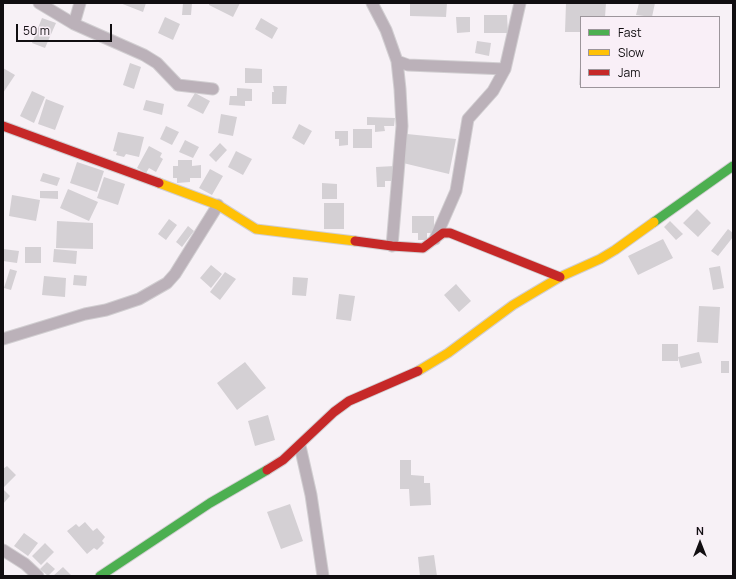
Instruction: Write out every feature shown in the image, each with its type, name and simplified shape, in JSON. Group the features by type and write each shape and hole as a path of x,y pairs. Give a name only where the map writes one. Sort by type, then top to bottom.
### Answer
{"street":[{"path":"39,3 74,24 144,55 157,63 178,85 213,89"},
{"path":"74,24 80,3"},
{"path":"372,3 386,30 397,61 400,89 402,126 392,246"},
{"path":"435,240 456,192 468,119 493,91 505,69 520,3"},
{"path":"397,61 408,65 505,69"},
{"path":"3,126 218,205 256,229 392,246 423,248 443,233 450,233 560,277"},
{"path":"100,576 210,503 283,460 300,446 340,407 370,391 408,376 448,353 513,305 560,277 600,259 615,250 733,166"},
{"path":"3,339 85,314 106,310 139,299 167,283 175,274 218,205"},
{"path":"300,446 310,494 323,576"},
{"path":"3,550 25,564 38,576"}],"building":[{"path":"120,3 146,3 143,12"},
{"path":"183,3 192,3 191,15 182,15"},
{"path":"209,3 240,3 233,17 209,5"},
{"path":"410,3 447,3 446,17 410,16"},
{"path":"566,3 606,3 605,16 580,16 580,32 565,32"},
{"path":"639,3 655,3 652,16 636,15"},
{"path":"484,15 507,15 508,33 484,33"},
{"path":"165,17 180,24 173,40 158,33"},
{"path":"456,17 470,17 470,32 457,33"},
{"path":"42,18 56,23 45,48 32,43"},
{"path":"261,18 278,28 272,39 255,29"},
{"path":"477,41 491,43 489,56 475,53"},
{"path":"130,63 141,67 134,89 123,85"},
{"path":"3,68 15,75 3,93"},
{"path":"245,68 262,69 262,83 245,83"},
{"path":"273,86 287,86 286,104 272,104 272,92 274,92"},
{"path":"237,88 252,89 252,101 245,101 245,106 229,105 230,96 237,96"},
{"path":"32,91 45,97 34,123 20,116"},
{"path":"195,93 210,101 203,114 187,106"},
{"path":"46,99 64,106 55,130 38,124"},
{"path":"146,100 164,104 162,115 143,110"},
{"path":"221,114 237,117 233,136 218,133"},
{"path":"367,117 395,118 394,126 384,126 385,131 375,132 375,125 367,125"},
{"path":"299,124 312,131 304,145 292,138"},
{"path":"166,126 179,132 172,145 160,139"},
{"path":"353,129 372,129 372,148 353,148"},
{"path":"335,131 348,131 348,145 339,146 339,139 335,139"},
{"path":"118,132 144,137 139,157 126,154 124,157 116,155 117,152 113,151"},
{"path":"407,134 456,139 449,174 403,163"},
{"path":"185,140 199,147 193,158 179,152"},
{"path":"220,143 227,150 216,162 209,155"},
{"path":"149,146 162,153 160,157 163,159 156,172 149,168 146,173 137,168"},
{"path":"236,151 252,159 243,175 228,167"},
{"path":"178,160 192,160 192,166 201,165 201,178 190,178 190,182 177,183 177,178 173,178 173,166 178,166"},
{"path":"77,162 104,171 97,192 70,183"},
{"path":"395,166 395,181 385,181 385,187 377,187 376,167"},
{"path":"210,169 223,176 212,195 199,188"},
{"path":"43,173 60,178 57,186 40,181"},
{"path":"104,177 125,184 118,205 97,198"},
{"path":"322,183 337,184 337,199 322,199"},
{"path":"68,189 98,202 89,221 60,208"},
{"path":"40,191 58,191 58,199 40,198"},
{"path":"12,195 40,200 36,221 9,216"},
{"path":"324,203 344,203 344,229 324,229"},
{"path":"697,209 711,223 698,237 683,223"},
{"path":"412,216 434,216 434,233 427,233 427,240 418,240 418,233 412,233"},
{"path":"169,219 177,225 166,240 158,234"},
{"path":"57,221 93,223 93,249 56,248"},
{"path":"670,221 683,234 676,240 664,227"},
{"path":"188,226 194,231 182,247 176,242"},
{"path":"728,229 733,233 733,237 718,256 711,251"},
{"path":"663,239 673,258 638,275 628,256"},
{"path":"25,247 41,247 41,263 25,263"},
{"path":"3,249 19,251 17,263 3,261"},
{"path":"54,249 77,251 76,264 53,262"},
{"path":"211,265 222,274 211,288 200,278"},
{"path":"720,266 724,288 713,290 709,268"},
{"path":"10,269 17,271 11,290 4,288"},
{"path":"225,272 236,279 220,300 210,292"},
{"path":"74,275 87,276 86,286 73,285"},
{"path":"44,276 66,278 65,297 42,295"},
{"path":"293,277 308,278 306,296 292,295"},
{"path":"456,284 471,301 459,312 444,295"},
{"path":"339,294 355,296 351,321 336,319"},
{"path":"699,306 720,307 718,343 697,342"},
{"path":"662,344 678,344 678,361 662,361"},
{"path":"699,352 702,363 681,368 678,357"},
{"path":"721,361 729,361 729,373 721,373"},
{"path":"245,362 266,388 237,410 217,383"},
{"path":"268,415 275,440 255,446 248,421"},
{"path":"400,460 411,460 411,475 424,476 424,483 430,483 431,505 410,506 409,489 400,489"},
{"path":"7,466 16,475 3,488 3,469"},
{"path":"3,489 10,496 3,504"},
{"path":"290,504 303,541 281,549 267,512"},
{"path":"85,522 93,531 97,528 105,537 102,541 104,543 97,550 94,548 87,554 67,531 76,524 79,527"},
{"path":"24,533 38,543 28,556 14,546"},
{"path":"45,543 54,552 41,565 32,556"},
{"path":"434,555 437,576 420,576 418,557"},
{"path":"47,562 55,569 48,576 40,569"},
{"path":"63,567 72,576 53,576"}],"traffic: fast":[{"path":"654,222 733,166"},
{"path":"100,576 210,503 267,470"}],"traffic: slow":[{"path":"159,183 218,205 256,229 355,241"},
{"path":"418,371 448,353 513,305 560,277 600,259 654,222"}],"traffic: jam":[{"path":"3,126 159,183"},
{"path":"355,241 423,248 443,233 450,233 560,277"},
{"path":"267,470 283,460 334,412 349,401 418,371"}]}
